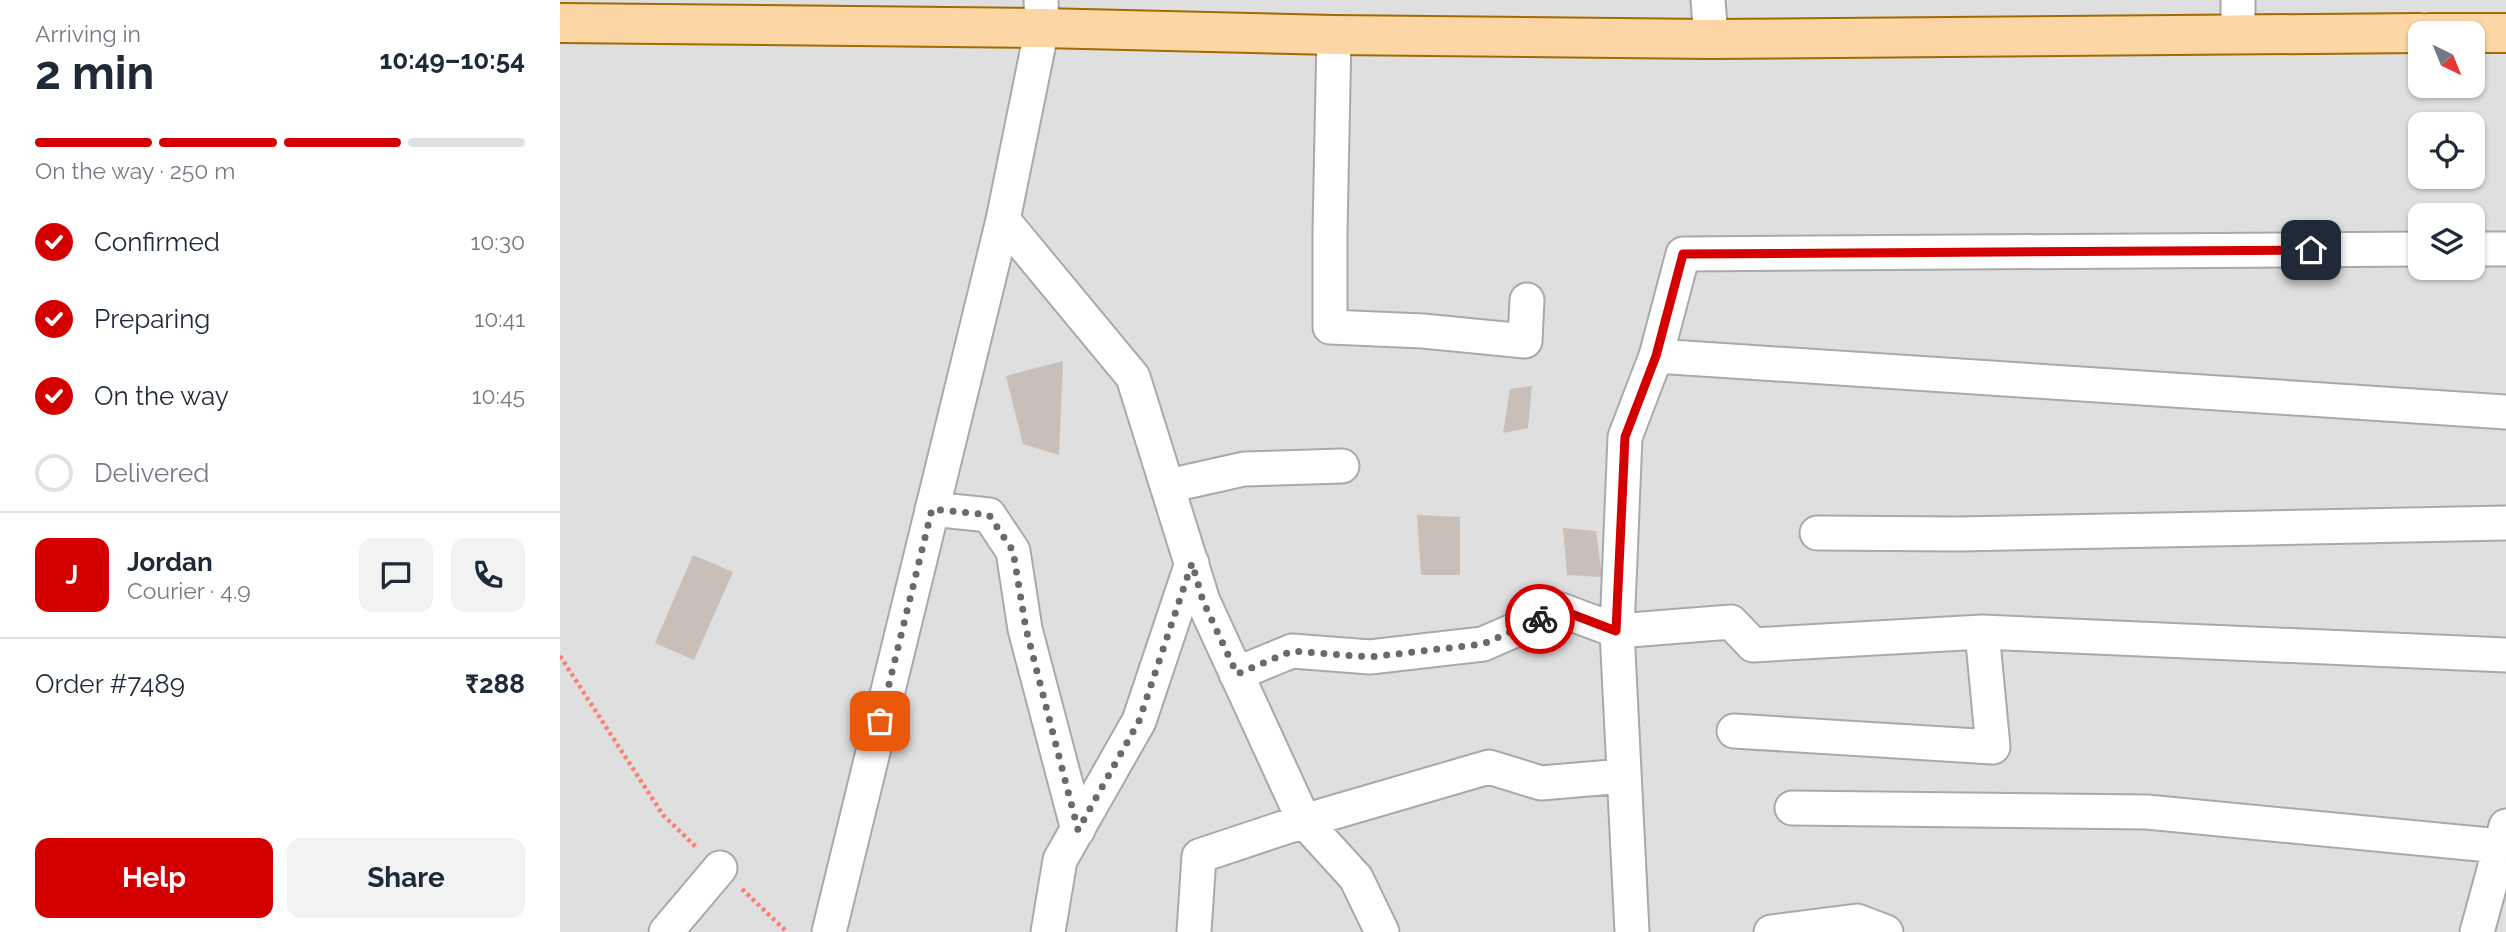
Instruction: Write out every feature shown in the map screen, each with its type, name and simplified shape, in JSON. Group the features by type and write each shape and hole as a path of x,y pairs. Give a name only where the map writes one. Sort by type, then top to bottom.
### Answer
{"main road":[{"path":"560,23 1042,14 1334,35 1711,39 2238,18 2408,32"},
{"path":"2485,33 2506,33"}],"street":[{"path":"1708,0 1711,39"},
{"path":"829,932 1003,220 1042,14"},
{"path":"1334,35 1330,327 1423,331 1525,341 1527,300"},
{"path":"1003,220 1133,377 1203,601 1304,821 1356,878 1382,932"},
{"path":"2485,249 2506,248"},
{"path":"1632,932 1616,631 1625,437 1656,356 1683,254 2408,249"},
{"path":"1656,356 2506,412"},
{"path":"1168,486 1244,469 1342,467"},
{"path":"932,509 989,515 1013,551 1026,629 1078,830"},
{"path":"1817,533 1959,534 2506,523"},
{"path":"1048,932 1060,860 1139,721 1192,563"},
{"path":"1237,674 1292,651 1370,657 1483,644 1561,610 1616,631 1731,622 1752,645 1982,632 2506,655"},
{"path":"1734,731 1993,747 1982,632"},
{"path":"1194,932 1199,856 1304,821 1489,766 1541,783 1623,776"},
{"path":"1792,808 2147,812 2503,836 2476,932"},
{"path":"666,932 720,869"},
{"path":"1771,932 1857,921 1886,932"}],"path":[{"path":"560,656 663,815 787,932"}],"shaded area":[{"path":"560,0 2506,0 2506,932 560,932"}],"building":[{"path":"1063,361 1059,455 1023,444 1006,376"},
{"path":"1532,386 1528,428 1503,433 1510,389"},
{"path":"1417,515 1460,517 1460,575 1421,575"},
{"path":"1563,528 1596,531 1602,577 1567,575"},
{"path":"693,555 733,572 694,660 655,643"}],"way so far":[{"path":"880,721 932,509 989,515 1013,551 1026,629 1078,830 1139,721 1192,563 1203,601 1237,674 1292,651 1370,657 1483,644 1540,619"}],"route":[{"path":"1540,619 1561,610 1616,631 1625,437 1656,356 1683,254 2311,250"}]}
